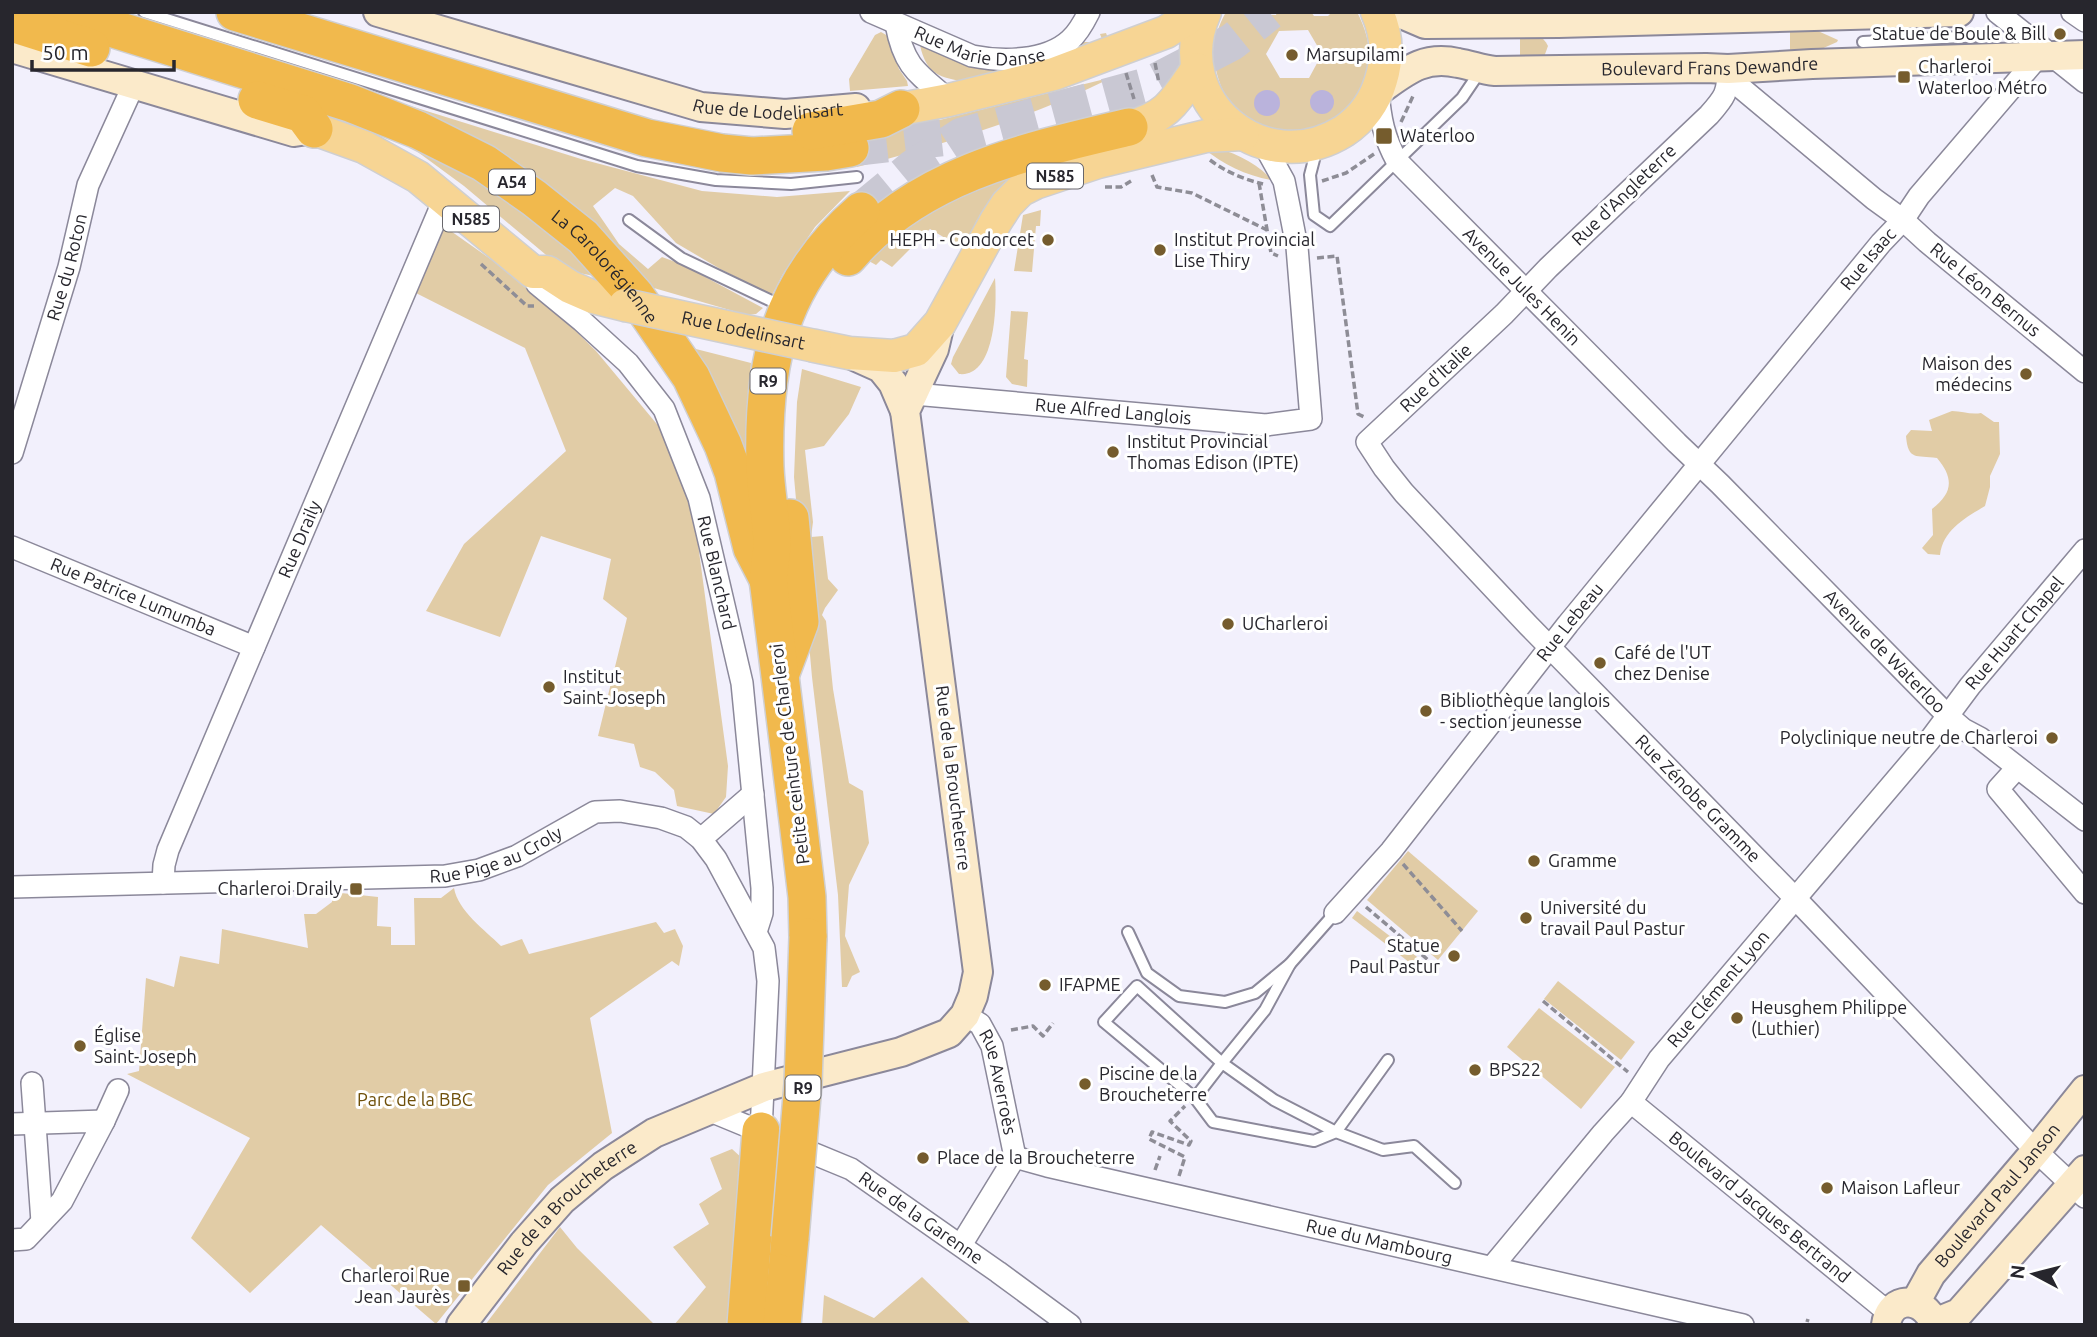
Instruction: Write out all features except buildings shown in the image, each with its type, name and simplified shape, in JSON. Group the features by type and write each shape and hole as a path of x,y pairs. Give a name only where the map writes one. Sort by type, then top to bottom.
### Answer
{"highway":[{"name":"La Carolorégienne","path":"60,12 350,103 418,130 484,163 583,237 635,295 691,377 733,471 752,548 768,579"},
{"path":"234,12 647,138 752,156 801,154 856,179"},
{"path":"309,12 648,115 689,125 739,132 789,133 855,125 881,119 901,109"},
{"path":"12,23 303,114 314,129"},
{"path":"781,674 800,622 789,505 787,442 792,390 799,353 811,315 826,285 872,232 904,207 932,190 998,162 1054,145 1132,115"},
{"name":"Petite ceinture de Charleroi","path":"782,1325 803,1084 808,937 807,897 768,579 772,547 765,467 766,397 769,371 787,308 815,258 838,231 856,179"},
{"path":"746,1325 761,1131"}],"main road":[{"name":"Rue de Lodelinsart","path":"378,12 701,107 786,114 881,106 901,109 1054,74 1166,32 1197,12"},
{"path":"1205,12 1200,24 1196,52 1197,69 1207,97 1219,115 1253,139"},
{"name":"N585","path":"910,402 938,339 940,323 996,220 1021,190 1098,162 1206,136 1253,139 1281,147 1297,147 1333,138 1350,127 1366,110 1378,91 1385,65 1386,44 1382,22 1377,12"},
{"path":"1397,12 1425,24 1565,18 1959,12"},
{"path":"1559,69 1565,18"},
{"path":"12,48 294,132 314,129"},
{"name":"Boulevard Frans Dewandre","path":"1378,91 1413,66 1433,60 1457,62 1481,70 1495,71 1728,69 2085,55"},
{"path":"1132,115 1144,123 1162,114 1175,101 1197,69"},
{"name":"Rue Lodelinsart","path":"314,129 364,147 392,161 445,197 533,272 547,272 570,287 593,297 849,353 894,356 916,350 940,323"},
{"name":"Rue Lodelinsart","path":"849,353 881,368 893,383 898,399 910,402"},
{"name":"Rue de la Broucheterre","path":"461,1325 524,1243 562,1199 603,1166 654,1133 764,1087 925,1044 949,1033 965,1016 974,996 978,972 910,402"},
{"name":"Boulevard Paul Janson","path":"1928,1319 1931,1273 2085,1090"},
{"path":"1888,1319 1900,1304 1928,1319 1959,1313 2081,1184"}],"street":[{"name":"Rue Marie Danse","path":"871,12 972,56 1014,60 1057,48 1069,41 1086,18"},
{"path":"1997,12 2045,56 2085,82"},
{"path":"2073,12 2085,22"},
{"path":"896,24 900,46 906,59 916,72 949,100"},
{"name":"Rue Isaac","path":"1699,463 1903,220 1919,196 2045,56"},
{"name":"Rue Léon Bernus","path":"1728,69 1741,87 2085,372"},
{"name":"Rue d'Angleterre","path":"1504,314 1720,102 1728,88 1728,69"},
{"name":"Rue du Roton","path":"12,453 69,267 88,186 134,84"},
{"name":"Avenue Jules Henin","path":"1378,91 1386,142 1396,161 1699,463"},
{"path":"1253,139 1284,181 1297,247 1297,261"},
{"name":"Rue Draily","path":"163,883 168,850 445,197"},
{"name":"Rue Alfred Langlois","path":"910,402 1266,425 1311,419 1297,261"},
{"name":"Rue Blanchard","path":"533,272 537,284 628,363 664,409 699,498 742,682 762,901 762,913 756,932"},
{"name":"Rue d'Italie","path":"1375,435 1504,314"},
{"name":"Rue Zénobe Gramme","path":"1375,435 1384,468 1404,493 1550,649 1795,898 2036,1151 2081,1184"},
{"name":"Rue Lebeau","path":"1335,913 1391,851 1568,624 1699,463"},
{"name":"Avenue de Waterloo","path":"1699,463 1948,716 2085,820"},
{"name":"Rue Patrice Lumumba","path":"12,547 254,648"},
{"name":"Rue Huart Chapel","path":"1948,716 1970,686 2085,550"},
{"name":"Rue Clément Lyon","path":"1492,1267 1637,1093 1660,1059 1948,716"},
{"path":"2017,768 1998,789 2085,893"},
{"path":"701,839 753,794"},
{"name":"Rue Pige au Croly","path":"12,887 445,876 479,870 517,856 595,812 620,811 661,818 686,827 701,839 716,859 764,947 768,981 761,1131"},
{"name":"Rue Averroès","path":"965,1016 980,1024 992,1046 1015,1157"},
{"path":"32,1083 41,1222"},
{"path":"12,1240 26,1239 62,1200 118,1090"},
{"name":"Boulevard Jacques Bertrand","path":"1637,1093 1888,1319"},
{"name":"Rue de la Garenne","path":"708,1110 851,1169 1070,1325"},
{"path":"12,1124 104,1121"},
{"path":"961,1245 1015,1157"},
{"name":"Rue du Mambourg","path":"1015,1157 1743,1325"}],"lane":[{"path":"144,12 637,166 728,181 791,184 856,179"},
{"path":"1863,42 1981,36"},
{"path":"1318,143 1310,174 1314,215 1330,226 1462,98 1481,70"},
{"path":"629,220 681,258 787,308"},
{"path":"1128,932 1147,973 1179,996 1225,1002 1255,993 1290,964 1335,913"},
{"path":"1195,1098 1265,1010 1290,964"},
{"path":"1388,1060 1336,1132 1314,1141 1213,1122 1195,1098 1104,1021 1137,986 1222,1063 1274,1100 1336,1132 1383,1150 1414,1146 1455,1183"}],"path":[{"path":"1126,71 1132,115"},
{"path":"1152,175 1157,187 1192,193 1267,230"},
{"path":"1096,188 1121,187 1139,177"},
{"path":"1259,183 1271,254 1297,261 1337,256 1358,414 1375,435"},
{"path":"473,257 527,306 563,306"},
{"path":"1391,851 1462,931"},
{"path":"1352,895 1434,965"},
{"path":"1543,1001 1637,1093"},
{"path":"1011,1030 1033,1026 1043,1036 1053,1023"},
{"path":"1180,1111 1170,1121 1191,1141 1189,1145 1152,1132 1149,1139 1185,1157 1180,1176"},
{"path":"1155,1170 1160,1156"}],"green space":[{"path":"1226,12 1276,15 1277,12 1311,12 1314,16 1328,16 1332,12 1357,12 1369,51 1364,84 1346,109 1320,125 1289,131 1259,125 1233,107 1217,74 1214,50","holes":["1308,30 1322,54 1309,78 1280,78 1266,54 1279,31"]},
{"path":"1790,27 1809,27 1838,40 1819,50 1790,57"},
{"path":"881,32 888,36 908,86 850,91 849,79 875,35"},
{"path":"1106,33 1110,44 967,82 949,79 936,73 926,62 920,45 953,56 1103,42 1100,34"},
{"path":"1520,33 1533,34 1543,39 1548,46 1544,57 1520,63"},
{"path":"1113,77 1051,105 987,129 857,167 851,142"},
{"path":"356,89 581,159 702,191 777,197 850,191 815,227 772,295 676,243 633,196 615,188 593,206 619,244 648,269 662,257 681,264 763,308 756,314 747,315 647,286"},
{"path":"416,145 459,167 559,236 599,277 564,270 464,186 415,150"},
{"path":"1203,148 1227,151 1241,157 1271,180 1235,168"},
{"path":"1035,166 977,220 965,250 930,229 892,267 881,260 876,265 867,260 928,207"},
{"path":"1041,210 1040,226 1036,226 1032,272 1014,271 1023,215"},
{"path":"438,222 533,289 596,351 666,435 695,522 728,766 726,797 714,814 677,806 674,790 655,772 640,767 634,744 598,736 627,618 603,599 611,559 541,536 500,637 426,611 464,544 566,451 525,348 406,288"},
{"path":"995,278 994,320 987,352 981,364 971,372 959,374 951,364 953,357"},
{"path":"1011,311 1028,312 1024,359 1028,360 1027,387 1012,384 1006,377"},
{"path":"692,348 751,363 746,430 747,469"},
{"path":"802,369 861,387 849,414 824,446 805,450 813,522 811,537 823,536 828,579 838,590 822,615 826,621 833,689 849,783 863,791 869,843 849,885 845,936 860,972 852,976 847,987 842,987 838,895 812,677 794,477 797,402"},
{"path":"1952,411 1981,413 1994,422 1999,422 2000,454 1990,476 1985,506 1950,532 1945,538 1940,555 1928,554 1922,548 1933,535 1932,509 1944,497 1949,485 1948,479 1937,458 1911,453 1906,436 1911,430 1932,431 1929,420"},
{"path":"1408,851 1478,911 1438,960 1367,900"},
{"name":"Parc de la BBC","path":"454,888 466,912 501,946 522,939 529,954 656,922 664,933 675,929 683,946 679,966 672,961 590,1018 612,1133 548,1185 436,1324 321,1225 250,1293 191,1238 250,1138 127,1074 139,1071 146,978 174,987 180,956 219,964 222,929 308,948 304,914 316,914 332,902 332,892 378,897 377,926 391,927 391,945 415,945 414,898 441,898"},
{"path":"1357,911 1433,969 1427,976 1352,918"},
{"path":"1558,981 1635,1042 1621,1060 1544,999"},
{"path":"1539,1008 1615,1067 1581,1109 1507,1047"},
{"path":"732,1149 743,1159 731,1325 674,1325 706,1287 673,1247 709,1224 699,1204 722,1189 710,1158"},
{"path":"560,1227 577,1248 655,1325 485,1325"},
{"path":"922,1277 972,1325 822,1325 824,1295 874,1318"}],"shaded area":[{"path":"1267,90 1276,94 1280,103 1276,112 1267,116 1258,112 1254,103 1258,94"},
{"path":"1317,90 1327,90 1334,97 1334,107 1327,114 1317,114 1310,107 1310,97"}],"tunnel":[{"path":"861,211 913,168 962,136 1150,85 1232,42 1269,12"},
{"path":"850,148 957,136"}],"place":[{"name":"Statue de Boule & Bill","path":"2060,34"},
{"name":"Marsupilami","path":"1292,55"},
{"name":"Charleroi Waterloo Métro","path":"1904,77"},
{"name":"Waterloo","path":"1384,136"},
{"name":"HEPH - Condorcet","path":"1048,240"},
{"name":"Institut Provincial Lise Thiry","path":"1160,250"},
{"name":"Maison des médecins","path":"2026,374"},
{"name":"Institut Provincial Thomas Edison (IPTE)","path":"1113,452"},
{"name":"UCharleroi","path":"1228,624"},
{"name":"Café de l'UT chez Denise","path":"1600,663"},
{"name":"Institut Saint-Joseph","path":"549,687"},
{"name":"Bibliothèque langlois - section jeunesse","path":"1426,711"},
{"name":"Polyclinique neutre de Charleroi","path":"2052,738"},
{"name":"Gramme","path":"1534,861"},
{"name":"Charleroi Draily","path":"356,889"},
{"name":"Université du travail Paul Pastur","path":"1526,918"},
{"name":"Statue Paul Pastur","path":"1454,956"},
{"name":"IFAPME","path":"1045,985"},
{"name":"Heusghem Philippe (Luthier)","path":"1737,1018"},
{"name":"Église Saint-Joseph","path":"80,1046"},
{"name":"BPS22","path":"1475,1070"},
{"name":"Piscine de la Broucheterre","path":"1085,1084"},
{"name":"Place de la Broucheterre","path":"923,1158"},
{"name":"Maison Lafleur","path":"1827,1188"},
{"name":"Charleroi Rue Jean Jaurès","path":"464,1286"}]}
